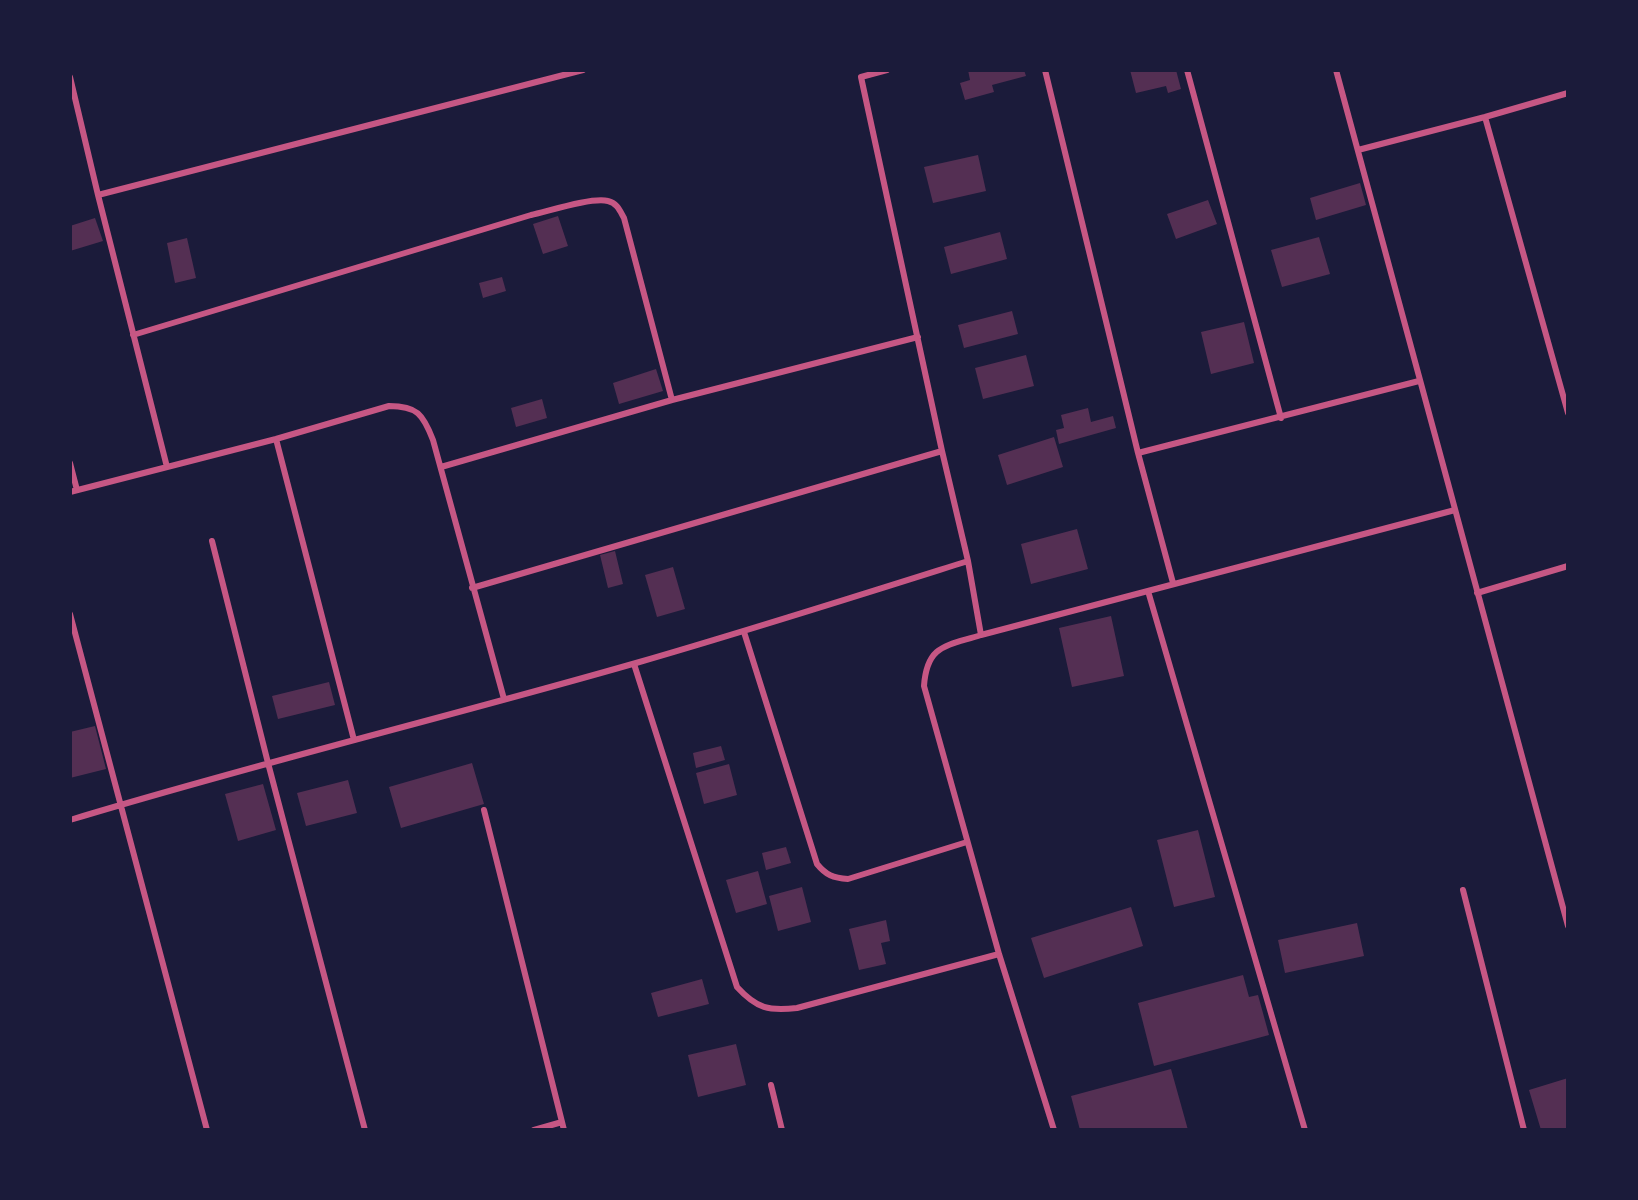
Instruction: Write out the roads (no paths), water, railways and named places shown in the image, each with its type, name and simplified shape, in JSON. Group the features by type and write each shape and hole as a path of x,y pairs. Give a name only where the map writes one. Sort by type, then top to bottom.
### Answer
{"street":[{"path":"98,195 583,70"},
{"path":"887,70 861,77 968,561 981,635"},
{"path":"1045,70 1138,453 1173,583"},
{"path":"1187,70 1281,418"},
{"path":"1336,70 1568,926"},
{"path":"70,77 167,467"},
{"path":"1358,150 1568,93"},
{"path":"1485,117 1568,413"},
{"path":"133,335 514,220 596,200 610,201 619,208 624,218 672,400"},
{"path":"441,467 672,400 918,337"},
{"path":"1138,453 1419,381"},
{"path":"70,463 74,491 276,440 388,406 405,406 417,411 426,422 441,467 504,699"},
{"path":"276,440 354,740"},
{"path":"472,588 942,451"},
{"path":"1054,1130 999,954 924,686 925,669 932,655 944,646 981,635 1455,510"},
{"path":"212,541 365,1130"},
{"path":"70,820 744,632 968,561"},
{"path":"1476,593 1568,566"},
{"path":"1148,591 1305,1130"},
{"path":"70,614 207,1130"},
{"path":"744,632 817,864 825,874 848,879 967,842"},
{"path":"634,663 738,987 749,999 760,1006 775,1010 797,1008 999,954"},
{"path":"484,810 564,1130"},
{"path":"1463,890 1524,1130"},
{"path":"771,1085 782,1130"},
{"path":"534,1130 562,1122"}]}
